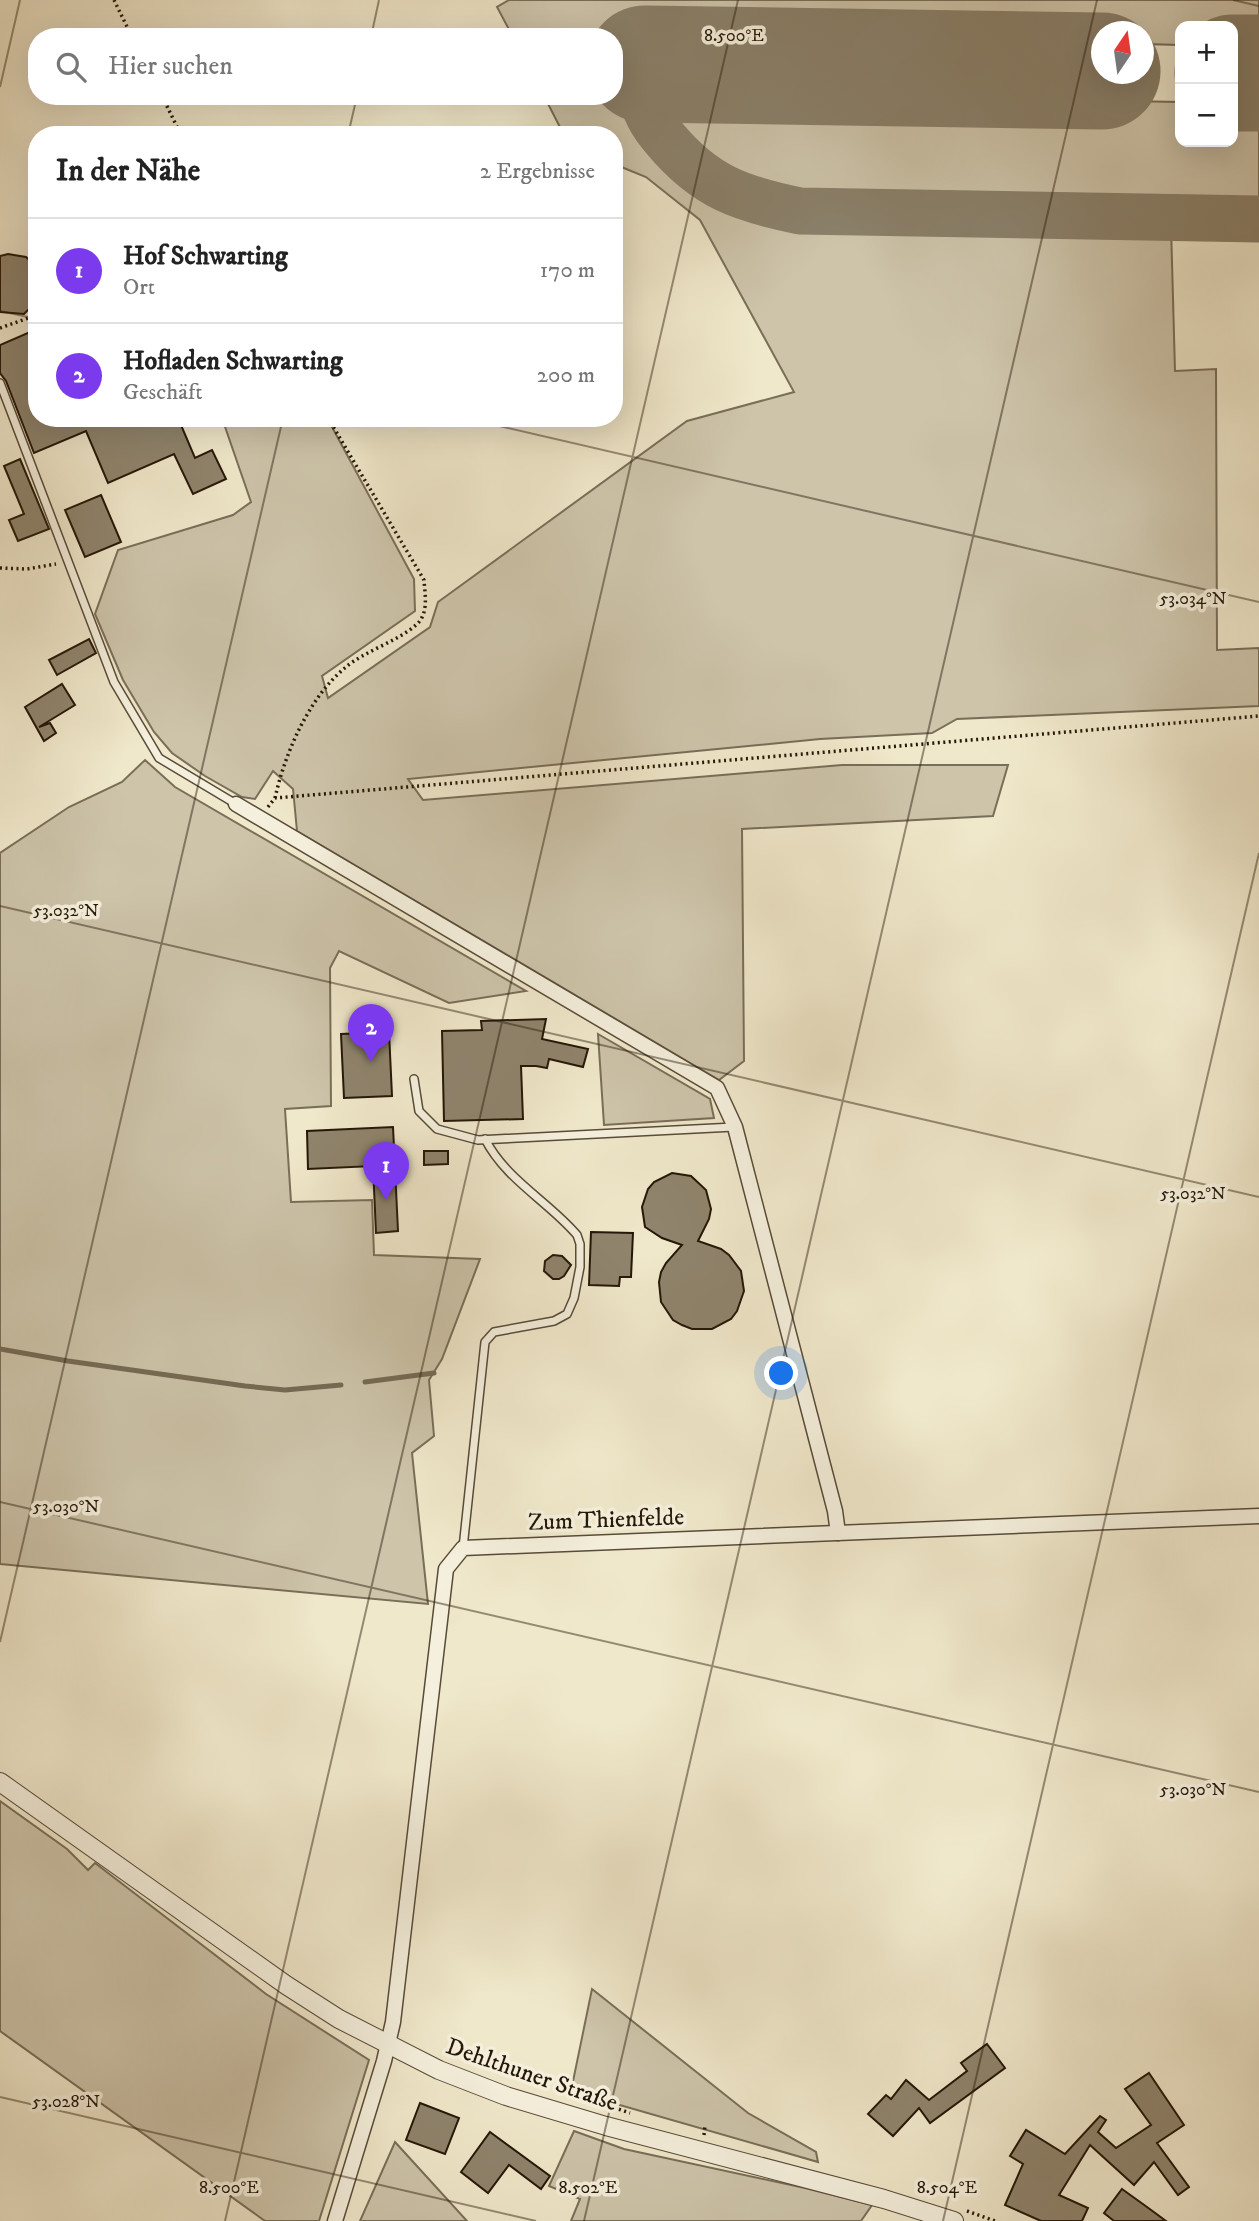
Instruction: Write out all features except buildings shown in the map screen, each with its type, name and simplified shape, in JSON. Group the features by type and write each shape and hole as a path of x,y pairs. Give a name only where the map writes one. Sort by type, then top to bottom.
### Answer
{"street":[{"path":"236,804 717,1088 735,1127 835,1511 838,1533"},
{"name":"Zum Thienfelde","path":"463,1548 1259,1516"},
{"path":"335,2221 388,2046 395,2008 446,1569 463,1548"},
{"name":"Dehlthuner Straße","path":"0,1782 286,1985 339,2019 439,2070 506,2096 606,2126 884,2199 954,2221"}],"lane":[{"path":"0,383 114,682 159,758 236,804"},
{"path":"414,1079 419,1111 437,1129 478,1140 735,1127"},
{"path":"463,1548 485,1342 494,1332 554,1321 567,1314 574,1298 581,1261 577,1235 506,1170 491,1152 485,1139"}],"path":[{"path":"114,0 128,28"},
{"path":"166,105 177,126"},
{"path":"0,328 28,318"},
{"path":"260,818 275,798 280,775 312,704 346,667 417,625 426,608 424,580 333,427"},
{"path":"0,568 27,569 68,562"},
{"path":"275,798 1259,716"}],"shaded area":[{"path":"509,0 1259,0 1259,46 1238,45 1238,21 1175,21 1175,45 1154,44 1154,21 1091,21 1091,43 623,35 623,28 508,28 497,7"},
{"path":"677,93 1175,102 1175,147 1238,147 1238,103 1259,104 1259,208 794,198 753,189 712,170 663,125 661,110 666,100"},
{"path":"549,105 618,105 669,157 709,189 732,202 788,220 1171,226 1175,371 1216,369 1217,650 1259,648 1259,706 957,719 932,733 820,739 408,779 423,800 842,765 1008,765 993,816 742,829 744,1061 719,1080 297,831 293,789 273,771 255,799 242,797 172,753 154,732 123,680 95,614 118,550 233,515 251,502 225,427 332,427 414,579 415,611 322,676 328,698 430,627 438,602 687,421 794,392 700,220 646,177 623,168 623,126 559,126"},
{"path":"145,760 175,787 526,991 449,1003 339,951 330,968 331,1106 285,1109 291,1202 372,1200 374,1255 480,1259 442,1359 429,1380 434,1436 412,1453 428,1604 0,1564 0,853 69,807 122,782"},
{"path":"598,1034 710,1099 714,1118 604,1125"},
{"path":"0,1801 67,1849 88,1870 95,1863 266,1994 369,2060 319,2221 265,2221 0,2031"},
{"path":"592,1989 748,2113 816,2152 818,2162 571,2091"},
{"path":"574,2131 624,2149 872,2205 861,2221 571,2221 580,2199 549,2186"},
{"path":"395,2142 467,2221 360,2221"}],"waterway":[{"path":"0,1349 245,1386 285,1390 341,1385"},
{"path":"365,1382 434,1373"}],"taxiway":[{"path":"645,64 642,91 649,117 680,155 695,169 725,188 742,196 779,206 800,211 1259,219"}],"runway":[{"path":"645,64 1091,71"},
{"path":"1238,73 1259,73"}],"place":[{"name":"Hofladen Schwarting","path":"371,1062"},
{"name":"Hof Schwarting","path":"386,1200"}]}
